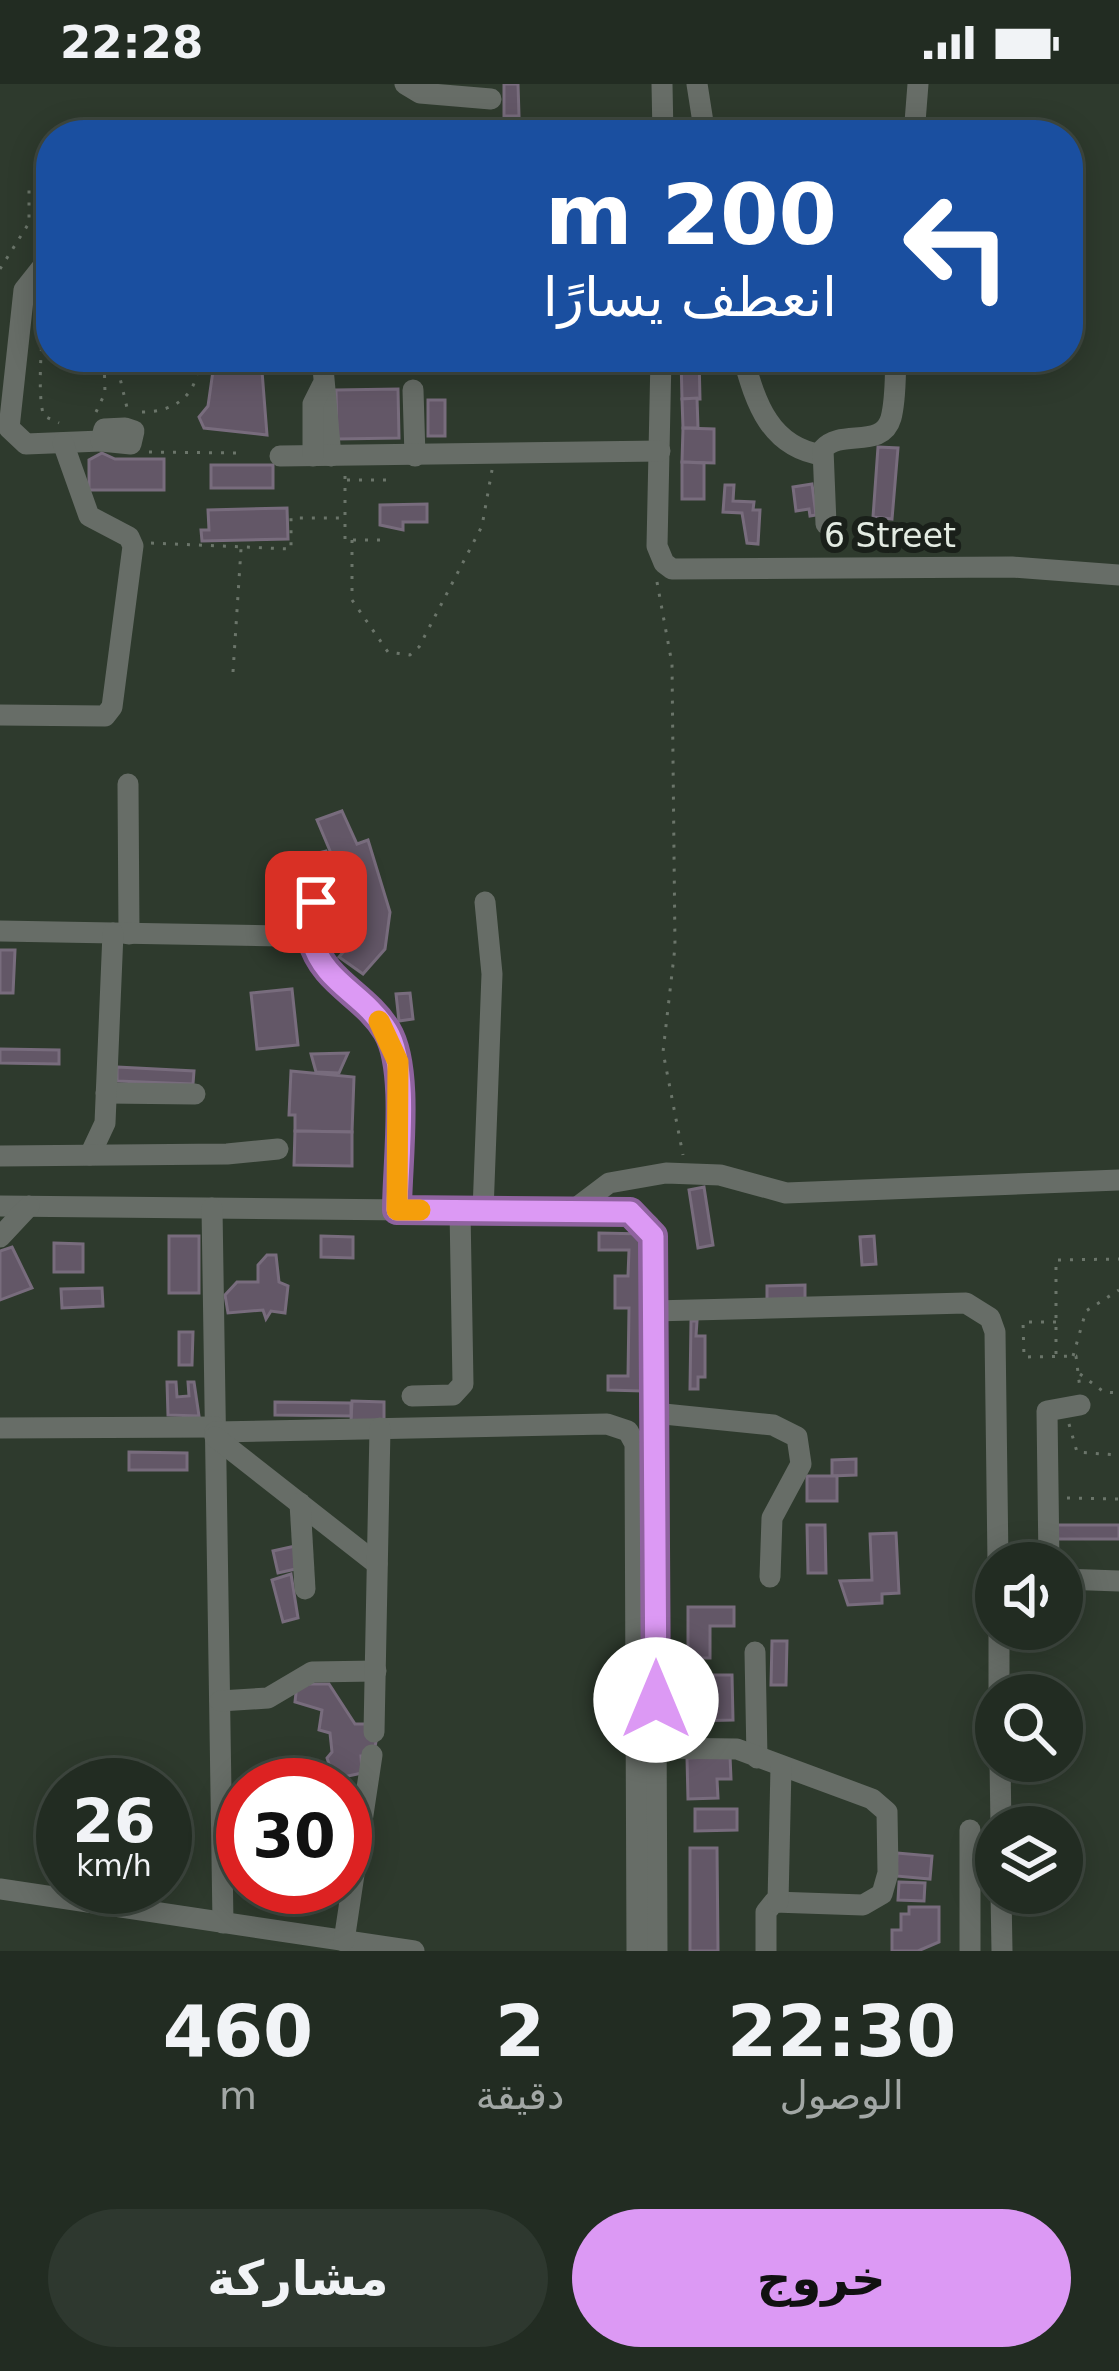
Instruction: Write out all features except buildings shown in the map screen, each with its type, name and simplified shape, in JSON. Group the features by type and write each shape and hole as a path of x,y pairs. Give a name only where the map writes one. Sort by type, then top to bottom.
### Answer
{"street":[{"path":"405,84 420,93 491,99"},
{"path":"662,84 663,120"},
{"path":"697,84 703,120"},
{"path":"915,120 919,84"},
{"path":"36,275 24,290 6,368 7,419 13,435 26,444 64,433 101,441 128,428"},
{"path":"322,372 330,456"},
{"path":"661,372 657,546 664,563"},
{"path":"749,372 771,429 803,452 822,455"},
{"path":"826,524 822,455 831,440 885,430 894,372"},
{"path":"416,391 418,456"},
{"path":"0,715 108,715 132,541 89,516 64,433"},
{"path":"280,456 660,451"},
{"name":"6 Street","path":"664,563 682,570 1012,567 1119,574"},
{"path":"89,1155 102,1135 121,933 128,784"},
{"path":"412,1396 453,1395 463,1384 492,974 485,902"},
{"path":"0,931 307,935 330,978 376,1016 394,1045 397,1210"},
{"path":"106,1093 195,1094"},
{"path":"0,1156 278,1149"},
{"path":"572,1211 609,1183 683,1174 720,1175 786,1193 1119,1180"},
{"path":"0,1206 630,1212 649,1226 653,1236 657,1951"},
{"path":"0,1237 29,1206"},
{"path":"212,1208 223,1923"},
{"path":"653,1311 966,1303 979,1308 995,1332 998,1542"},
{"path":"1049,1542 1047,1411 1074,1405"},
{"path":"654,1413 773,1425 797,1437 801,1464 772,1518 770,1577"},
{"path":"0,1428 215,1432 622,1426 633,1437 637,1951"},
{"path":"344,1941 373,1744 380,1428"},
{"path":"215,1432 377,1564"},
{"path":"300,1503 304,1589"},
{"path":"303,1564 329,1526"},
{"path":"1083,1580 1119,1581"},
{"path":"755,1652 757,1758"},
{"path":"220,1701 268,1699 312,1672 376,1671"},
{"path":"656,1748 731,1748 878,1802 889,1818 887,1884 874,1902 778,1902 766,1912 766,1951"},
{"path":"778,1902 781,1767"},
{"path":"970,1830 970,1951"},
{"path":"0,1889 414,1951"},
{"path":"1001,1914 1002,1951"}],"path":[{"path":"0,269 28,223 29,189 36,185"},
{"path":"44,372 40,409 64,433"},
{"path":"86,419 103,401 104,372"},
{"path":"118,372 128,428 152,452 238,453"},
{"path":"128,428 179,403 197,372"},
{"path":"330,456 345,480 345,540 384,540"},
{"path":"352,540 354,606 388,652 410,655 419,647 482,526 494,456"},
{"path":"345,480 387,480"},
{"path":"132,541 292,549 291,518 345,518"},
{"path":"233,672 241,549"},
{"path":"664,563 656,589 672,664 675,947 663,1052 683,1174"},
{"path":"1056,1356 1056,1260 1119,1259"},
{"path":"1073,1356 1086,1311 1119,1290"},
{"path":"1056,1322 1023,1322 1024,1357 1073,1356 1079,1360 1070,1441 1078,1452 1118,1454"},
{"path":"1080,1374 1104,1392 1119,1395"},
{"path":"1048,1497 1119,1498"}],"slow traffic":[{"path":"379,1021 398,1062 397,1210 420,1210"}],"route":[{"path":"316,902 324,908 324,927 311,938 322,966 376,1016 394,1045 398,1062 397,1210 630,1212 649,1226 653,1236 656,1700"}]}
